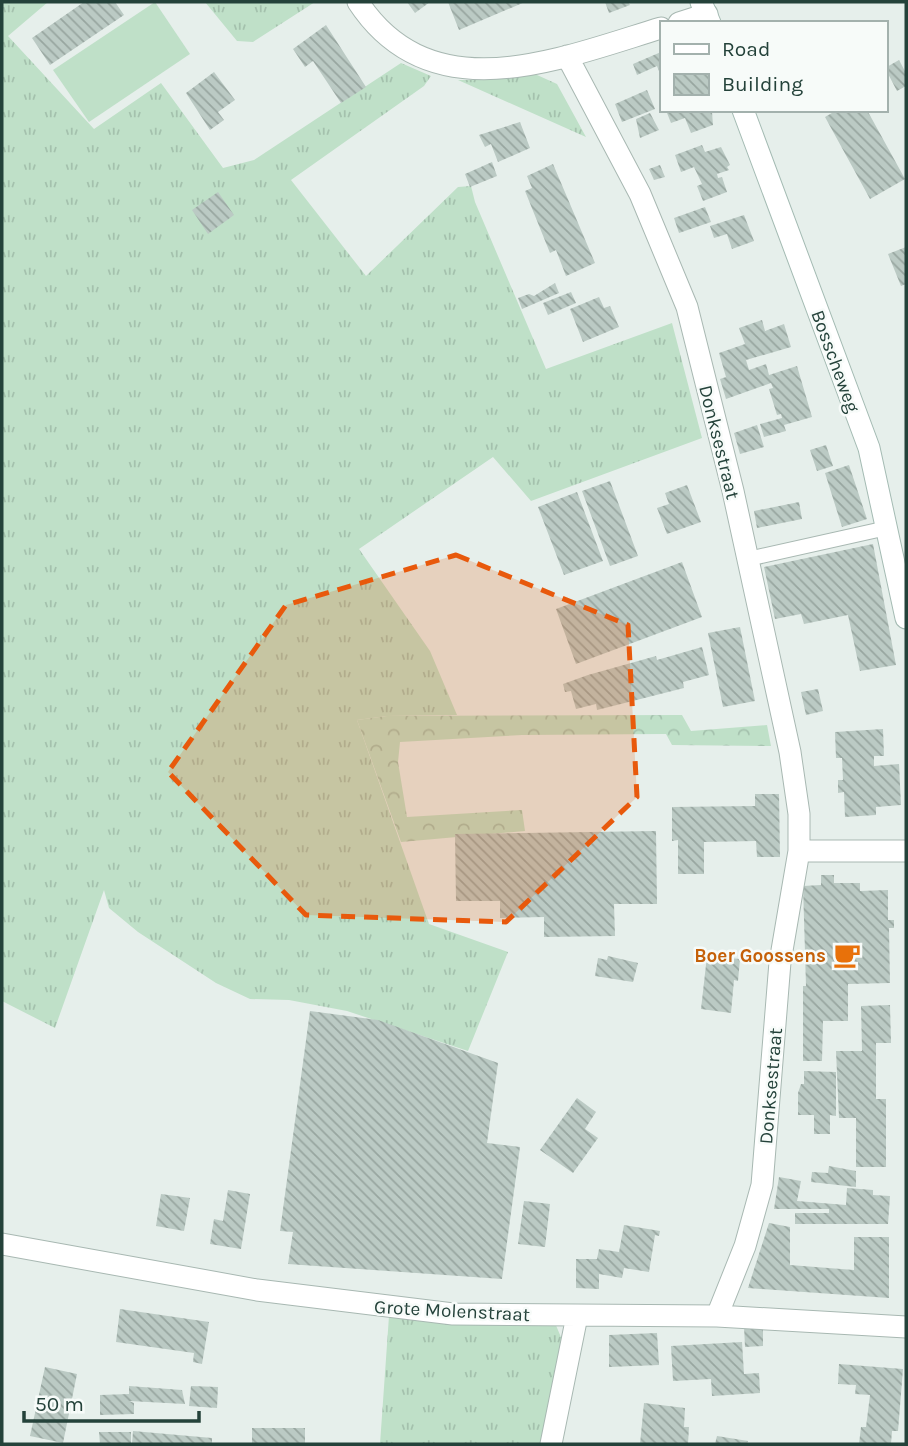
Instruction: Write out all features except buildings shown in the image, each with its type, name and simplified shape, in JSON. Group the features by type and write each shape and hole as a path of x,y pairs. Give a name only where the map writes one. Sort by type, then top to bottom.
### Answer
{"street":[{"path":"358,2 370,19 401,47 430,62 463,70 495,69 567,56 660,28"},
{"path":"684,21 706,13"},
{"name":"Donksestraat","path":"567,56 639,194 687,307 748,559 790,752 799,814 799,851 780,962 762,1185 744,1246 717,1316"},
{"name":"Bosscheweg","path":"744,112 869,448 906,618"},
{"path":"799,851 906,851"},
{"name":"Grote Molenstraat","path":"2,1244 351,1303 453,1314 717,1316 906,1327"},
{"path":"551,1444 577,1316"}],"lane":[{"path":"748,559 887,528"}],"highlighted area":[{"path":"456,555 628,625 637,797 506,922 306,915 168,772 286,605"}],"green space":[{"path":"2,2 48,2 8,36 94,129 161,83 223,168 254,160 401,63 431,76 424,86 291,180 366,276 458,187 471,186 475,202 546,369 672,323 702,438 531,501 493,457 359,549 430,651 457,715 387,716 357,720 429,924 508,952 468,1051 347,1011 289,1000 250,999 216,983 138,932 109,908 104,890 55,1028 2,1001"},
{"path":"155,2 190,54 89,122 53,70"},
{"path":"205,2 315,2 253,42 237,41"},
{"path":"526,70 557,84 586,137 458,80 477,80"},
{"path":"682,715 691,731 767,725 771,746 672,745 666,734 522,735 400,742 398,762 407,817 522,810 525,831 401,842 357,720 387,716"},
{"path":"389,1316 555,1323 563,1342 541,1444 380,1444"}],"place":[{"name":"Boer Goossens","path":"847,955"}]}
